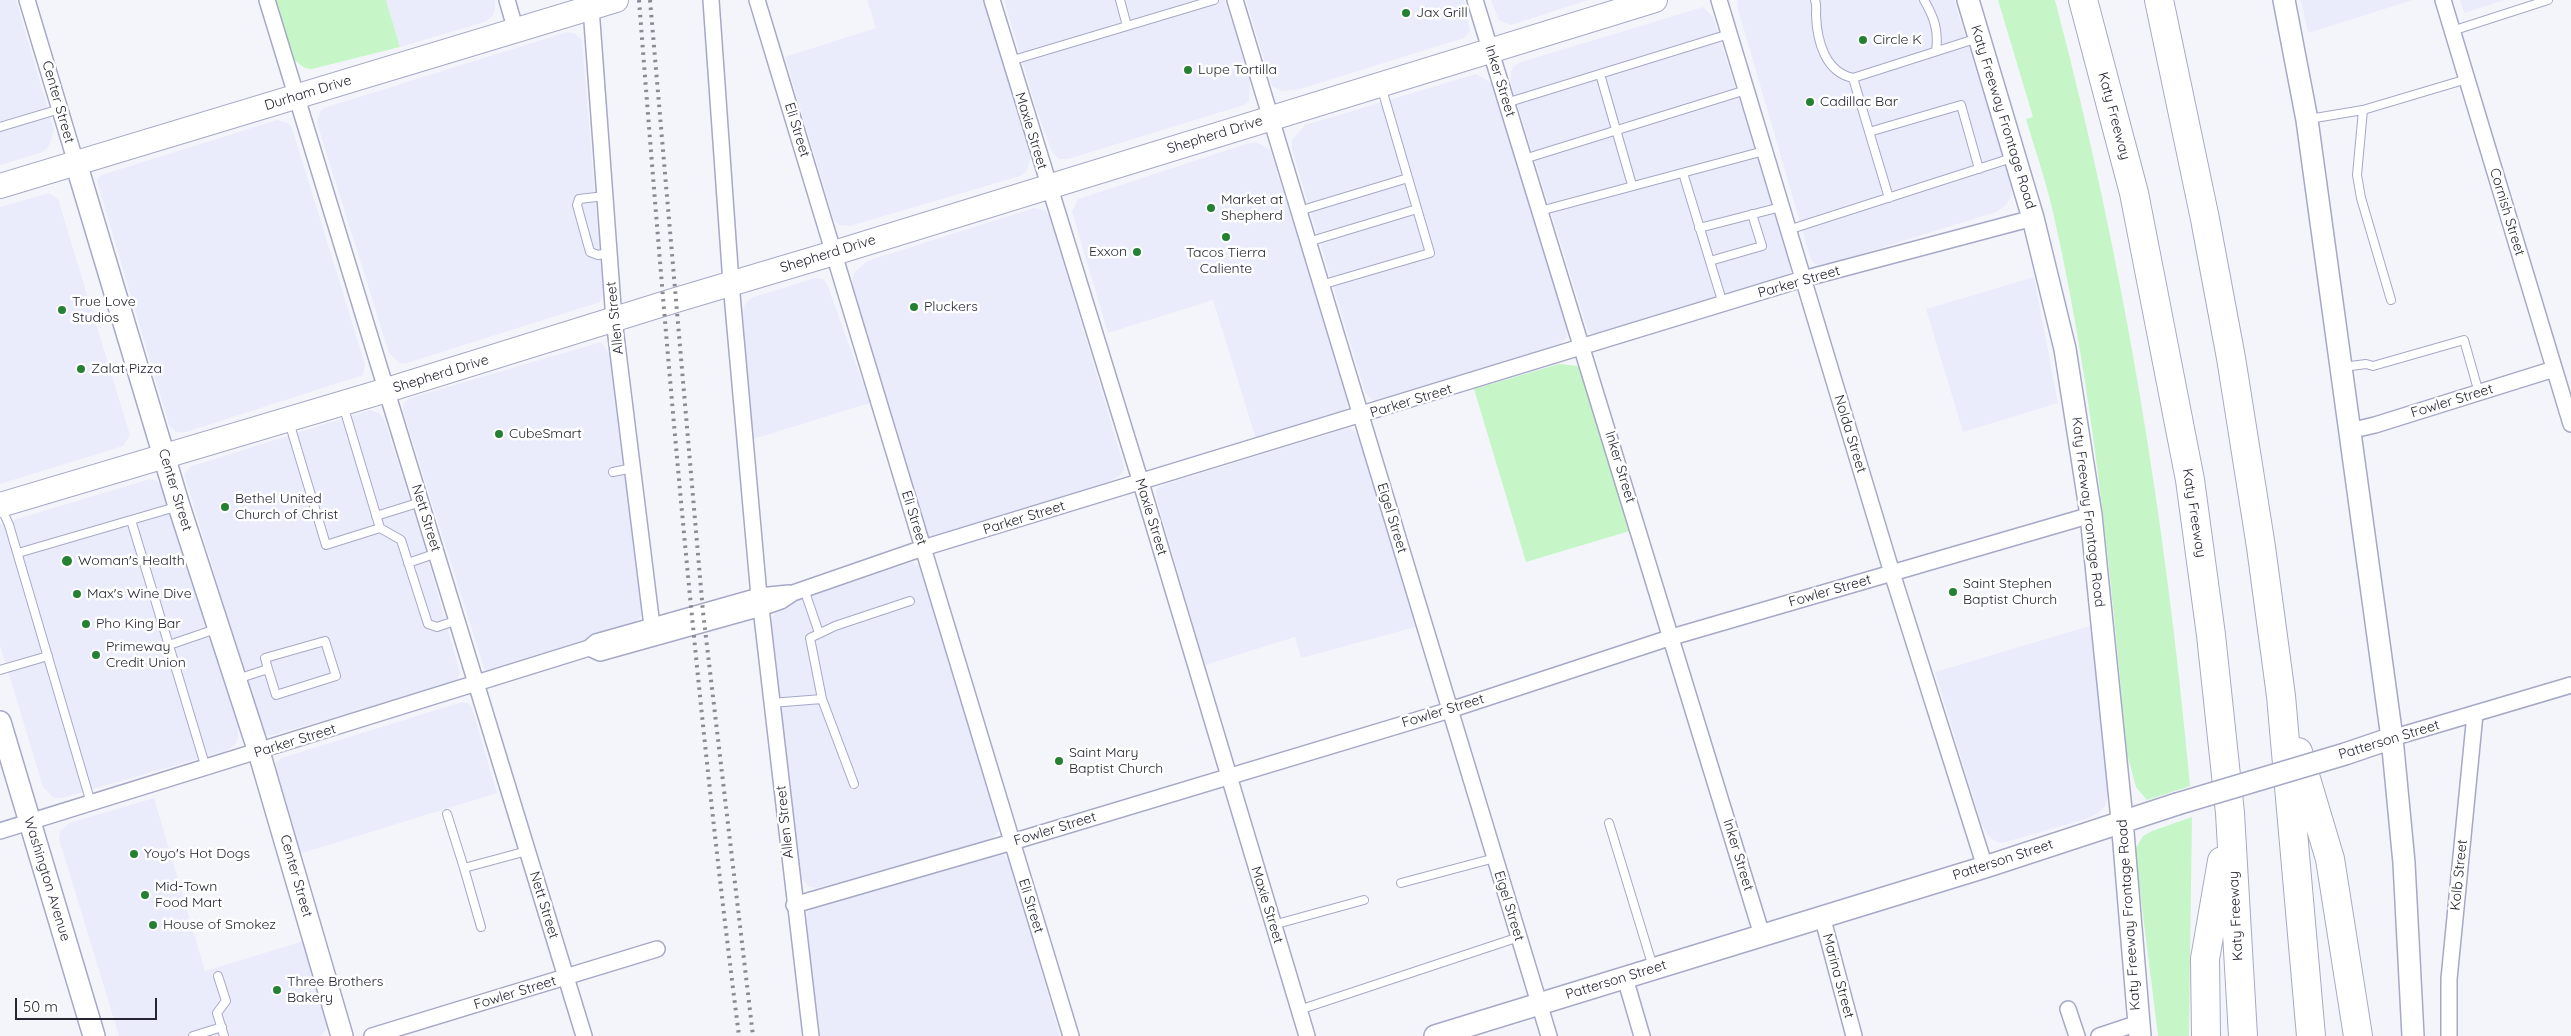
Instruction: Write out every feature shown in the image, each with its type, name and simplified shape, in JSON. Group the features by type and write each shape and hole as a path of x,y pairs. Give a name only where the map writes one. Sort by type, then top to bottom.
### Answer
{"highway":[{"name":"Katy Freeway","path":"2083,0 2134,193 2190,480 2212,635 2230,813 2243,1036"},
{"path":"2159,0 2203,210 2231,358 2261,547 2281,696 2311,1036"},
{"path":"2281,696 2330,859 2358,1036"},
{"path":"2206,1036 2205,959 2230,813"}],"main road":[{"name":"Durham Drive","path":"0,186 616,0"},
{"name":"Shepherd Drive","path":"0,505 342,404 1656,0"},
{"name":"Katy Freeway Frontage Road","path":"1968,0 2033,218 2065,349 2091,515 2122,820 2139,1030"},
{"path":"2284,0 2307,120 2392,738 2404,862 2413,1036"},
{"name":"Center Street","path":"76,164 180,506 259,752 342,1036"},
{"name":"Washington Avenue","path":"0,722 94,1036"},
{"name":"Patterson Street","path":"1435,1036 1985,867 2122,820 2345,754 2392,738"}],"street":[{"name":"Center Street","path":"27,0 76,164"},
{"name":"Nett Street","path":"267,0 584,1036"},
{"path":"507,0 516,31"},
{"name":"Allen Street","path":"711,0 731,283 760,602 810,1036"},
{"name":"Eli Street","path":"758,0 1071,1036"},
{"name":"Maxie Street","path":"992,0 1141,483 1307,1036"},
{"name":"Eigel Street","path":"1235,0 1549,1036"},
{"name":"Inker Street","path":"1475,0 1583,346 1762,935"},
{"name":"Nolda Street","path":"1719,0 1892,573 1985,867"},
{"name":"Cornish Street","path":"2443,0 2571,424"},
{"name":"Allen Street","path":"591,8 614,320 652,626"},
{"name":"Parker Street","path":"0,831 478,685 589,648 596,642 652,626 760,602 781,601 798,591 924,548 1361,416 1583,346 1803,280 2033,218"},
{"name":"Fowler Street","path":"2349,431 2375,425 2554,369"},
{"name":"Fowler Street","path":"794,905 1012,842 1450,710 1672,637 2091,515"},
{"name":"Parker Street","path":"589,648 600,653 760,602"},
{"name":"Patterson Street","path":"2392,738 2571,685"},
{"name":"Kolb Street","path":"2449,1036 2449,979 2475,714"},
{"name":"Marina Street","path":"1822,916 1854,1036"},
{"name":"Fowler Street","path":"372,1036 657,949"},
{"path":"1625,978 1642,1036"},
{"path":"2068,1008 2077,1036"},
{"path":"2099,1036 2139,1030"}],"lane":[{"path":"1120,0 1127,26"},
{"path":"1010,61 1214,0"},
{"path":"1815,0 1817,26 1824,53 1834,69 1842,75 1853,78 1979,38"},
{"path":"1924,0 1934,17 1938,37 1936,51"},
{"path":"2452,31 2548,0"},
{"path":"1506,103 1729,34"},
{"path":"1600,74 1632,185"},
{"path":"1853,78 1889,198"},
{"path":"2307,120 2363,110 2467,79"},
{"path":"1321,285 1430,253 1380,84"},
{"path":"1524,159 1746,90"},
{"path":"1869,132 1961,105 1979,168"},
{"path":"0,127 60,109"},
{"path":"2363,110 2357,175 2361,198 2391,300"},
{"path":"1540,211 1764,151"},
{"path":"1788,230 2015,157"},
{"path":"1682,173 1723,304"},
{"path":"1298,211 1408,178"},
{"path":"605,196 579,199 577,205 590,252 598,255 609,253"},
{"path":"1699,228 1781,207"},
{"path":"1308,242 1417,209"},
{"path":"1710,261 1762,246 1752,214"},
{"path":"2341,367 2366,364 2373,366 2464,340 2479,393"},
{"path":"342,404 380,528 401,540 428,624 437,627 458,620"},
{"path":"288,420 326,545 380,528"},
{"path":"613,472 633,468"},
{"path":"376,516 421,502"},
{"path":"0,505 18,554 91,803"},
{"path":"18,554 180,506"},
{"path":"131,520 206,768"},
{"path":"408,563 437,553"},
{"path":"798,591 819,633"},
{"path":"854,784 822,699 810,638 835,626 910,601"},
{"path":"168,645 219,628"},
{"path":"326,641 336,676 276,695 268,669 265,658 326,641"},
{"path":"0,670 48,656"},
{"path":"236,679 268,669"},
{"path":"771,704 822,699"},
{"path":"448,814 481,927"},
{"path":"1609,823 1654,969"},
{"path":"464,868 527,851"},
{"path":"1401,883 1495,858"},
{"path":"1273,925 1364,900"},
{"path":"1299,1010 1519,938"},
{"path":"218,976 226,1002 217,1014 224,1036"},
{"path":"193,1036 222,1028"}],"shaded area":[{"path":"0,0 16,0 54,130 49,146 43,152 0,165"},
{"path":"386,0 495,0 495,10 492,16 485,22 400,47"},
{"path":"867,0 985,0 1029,144 1031,155 1027,171 1020,176 850,226 839,225 834,220 785,57 876,28"},
{"path":"1004,0 1225,0 1250,80 1249,101 1244,105 1068,159 1059,159 1052,152 1036,108"},
{"path":"1246,0 1464,0 1470,31 1464,38 1297,90 1281,91 1272,86"},
{"path":"1491,0 1588,0 1511,25 1499,20"},
{"path":"1738,0 1954,0 2012,185 2011,197 2005,206 1996,212 1829,264 1821,266 1815,264 1811,260 1737,6"},
{"path":"2301,0 2413,0 2308,33"},
{"path":"2460,0 2504,0 2464,13"},
{"path":"1703,7 1713,17 1791,264 1790,273 1786,279 1594,335 1588,331 1511,85 1511,72 1514,66 1521,62"},
{"path":"567,32 574,33 582,40 603,295 600,302 407,363 400,363 389,353 317,123 320,112 324,108"},
{"path":"1476,74 1491,83 1568,329 1567,338 1553,348 1377,402 1371,399 1365,392 1292,150 1292,140 1305,125"},
{"path":"277,120 288,123 292,128 365,364 363,375 186,432 176,432 169,425 97,181 101,175"},
{"path":"1249,143 1258,143 1270,150 1345,383 1348,406 1344,412 1256,439 1213,300 1108,333 1072,212 1078,199"},
{"path":"49,193 58,199 130,435 123,446 0,484 0,207"},
{"path":"1034,208 1045,210 1049,215 1124,466 1123,473 1107,483 933,538 928,537 852,284 854,273 867,261"},
{"path":"2034,277 2058,403 1963,432 1926,309"},
{"path":"815,278 823,279 827,284 870,403 750,440 743,311 745,304 751,298"},
{"path":"601,342 610,355 643,606 641,616 631,626 485,671 403,411 404,403 410,398"},
{"path":"370,410 379,413 384,419 422,538 460,673 457,680 451,683 269,736 262,730 184,474 192,466"},
{"path":"1348,428 1354,430 1363,446 1416,627 1301,658 1295,637 1205,665 1156,497 1157,488"},
{"path":"150,479 157,481 162,486 238,726 238,738 235,745 228,750 63,798 54,798 43,787 0,645 0,524"},
{"path":"913,562 920,566 924,573 1000,829 992,839 818,888 809,887 799,876 771,626 772,617 783,605"},
{"path":"2093,625 2108,796 2105,806 2097,814 2086,819 2002,843 1995,841 1987,835 1981,823 1935,672"},
{"path":"462,702 468,703 472,708 497,793 299,854 274,767 276,762 281,758"},
{"path":"154,798 205,971 304,941 329,1025 321,1036 119,1036 59,839 60,831 69,823"},
{"path":"995,853 1004,855 1010,862 1060,1036 817,1036 804,922 811,907"}],"green space":[{"path":"276,0 386,0 400,47 312,69 305,68 294,60"},
{"path":"1998,0 2055,0 2101,194 2121,292 2155,489 2180,687 2190,786 2147,800 2136,787 2127,754 2100,486 2069,287 2049,196 2026,119 2033,117"},
{"path":"1559,364 1578,366 1584,373 1633,530 1526,562 1474,389"},
{"path":"2192,817 2189,1036 2158,1036 2135,850 2143,836"}],"railway":[{"path":"639,0 695,648 739,1036"},
{"path":"650,0 703,612 753,1036"}],"place":[{"name":"Jax Grill","path":"1406,13"},
{"name":"Circle K","path":"1863,40"},
{"name":"Lupe Tortilla","path":"1188,70"},
{"name":"Cadillac Bar","path":"1810,102"},
{"name":"Market at Shepherd","path":"1211,208"},
{"name":"Tacos Tierra Caliente","path":"1226,237"},
{"name":"Exxon","path":"1137,252"},
{"name":"Pluckers","path":"914,307"},
{"name":"True Love Studios","path":"62,310"},
{"name":"Zalat Pizza","path":"81,369"},
{"name":"CubeSmart","path":"499,434"},
{"name":"Bethel United Church of Christ","path":"225,507"},
{"name":"Woman's Health","path":"67,561"},
{"name":"Saint Stephen Baptist Church","path":"1953,592"},
{"name":"Max's Wine Dive","path":"77,594"},
{"name":"Pho King Bar","path":"86,624"},
{"name":"Primeway Credit Union","path":"96,655"},
{"name":"Saint Mary Baptist Church","path":"1059,761"},
{"name":"Yoyo's Hot Dogs","path":"134,854"},
{"name":"Mid-Town Food Mart","path":"145,895"},
{"name":"House of Smokez","path":"153,925"},
{"name":"Three Brothers Bakery","path":"277,990"}]}
